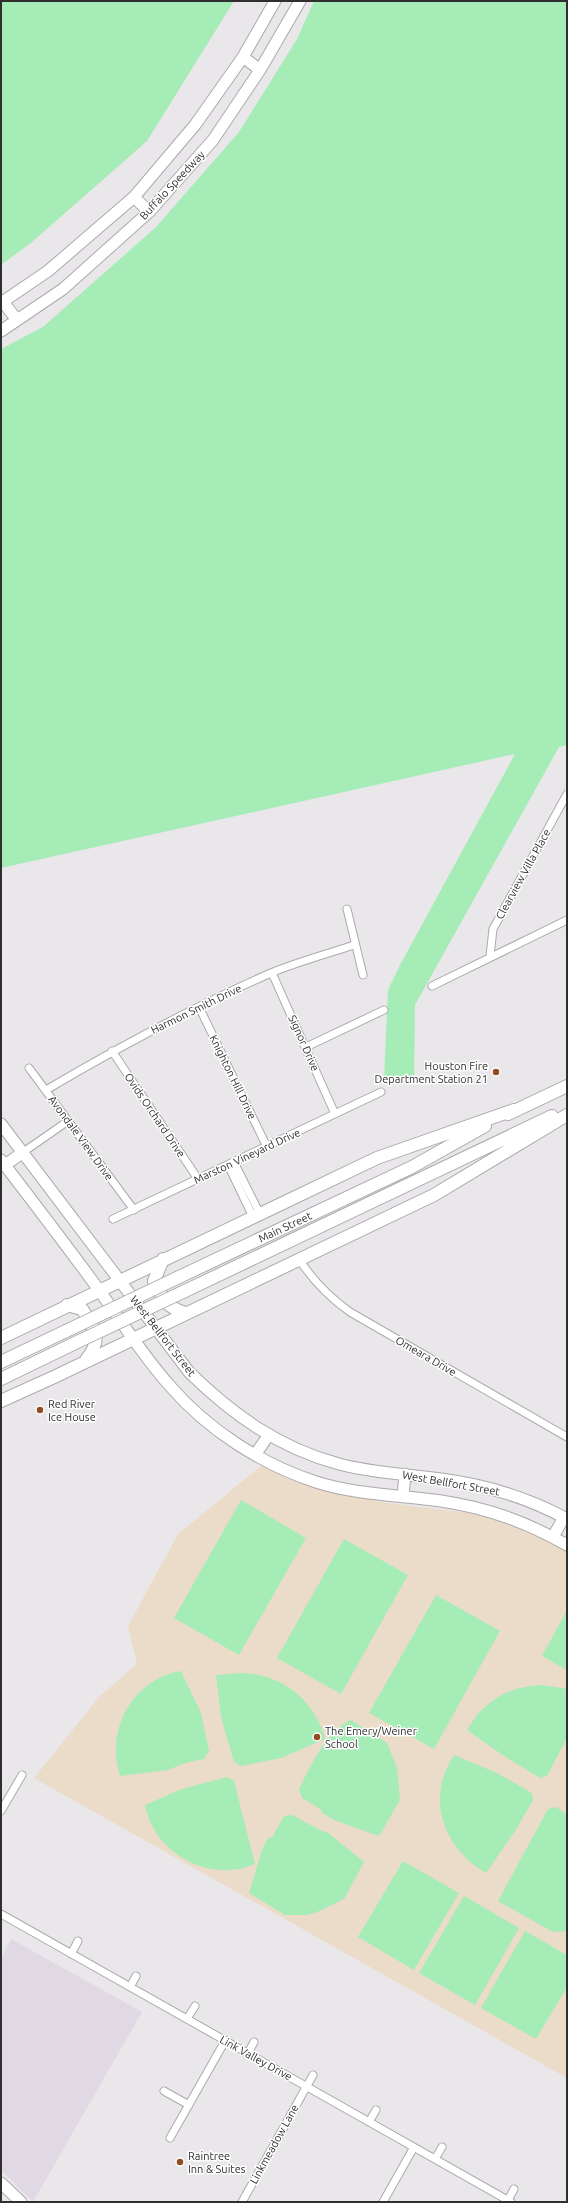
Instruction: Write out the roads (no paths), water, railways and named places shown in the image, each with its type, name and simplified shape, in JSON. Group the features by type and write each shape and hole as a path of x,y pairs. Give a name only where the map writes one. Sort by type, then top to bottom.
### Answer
{"highway":[{"name":"Main Street","path":"1,1362 412,1166 514,1110 567,1086"},
{"name":"Main Street","path":"1,1379 567,1109"},
{"path":"1,1338 66,1305 377,1158 514,1110"},
{"path":"1,1401 84,1363 154,1328 434,1195 567,1115"},
{"path":"163,1259 154,1280 166,1304 173,1310 186,1313"},
{"path":"66,1305 82,1309 97,1339 94,1350 84,1363"}],"main road":[{"name":"Buffalo Speedway","path":"2,302 48,271 134,197 195,126 243,57 275,1"},
{"name":"Buffalo Speedway","path":"1,331 63,289 149,212 213,140 260,70 300,1"},
{"path":"243,57 260,70"},
{"path":"134,197 149,212"},
{"path":"2,302 17,320"},
{"name":"West Bellfort Street","path":"1,1124 120,1280 154,1328 189,1372 214,1396 244,1421 268,1436 308,1454 340,1464 480,1485 517,1495 565,1518"},
{"path":"3,1162 22,1153"},
{"name":"West Bellfort Street","path":"3,1162 99,1290 132,1339 170,1386 198,1414 255,1455 286,1471 317,1482 355,1492 441,1501 499,1514 527,1523 567,1545"},
{"path":"255,1455 268,1436"},
{"path":"403,1497 405,1474"},
{"path":"553,1537 565,1518"},
{"path":"1,2183 21,2202"}],"street":[{"name":"Clearview Villa Place","path":"490,956 493,929 567,794"},
{"path":"347,909 354,944 363,975"},
{"path":"432,986 490,956 567,920"},
{"name":"Harmon Smith Drive","path":"46,1090 112,1051 199,1007 272,973 354,944"},
{"name":"Signor Drive","path":"272,973 335,1114"},
{"name":"Knighton Hill Drive","path":"199,1007 267,1147"},
{"path":"306,1047 384,1010"},
{"name":"Ovids Orchard Drive","path":"112,1051 198,1179"},
{"name":"Avondale View Drive","path":"29,1068 134,1210"},
{"name":"Marston Vineyard Drive","path":"113,1219 381,1092"},
{"path":"22,1153 68,1121"},
{"path":"231,1164 256,1215"},
{"name":"Omeara Drive","path":"299,1259 310,1277 333,1300 350,1312 567,1438"},
{"path":"1,1811 22,1775"},
{"name":"Link Valley Drive","path":"1,1914 509,2201"},
{"path":"71,1954 78,1941"},
{"path":"130,1987 136,1976"},
{"path":"187,2019 195,2006"},
{"path":"170,2138 225,2040"},
{"path":"248,2053 254,2042"},
{"name":"Linkmeadow Lane","path":"242,2202 313,2075"},
{"path":"164,2091 189,2105"},
{"path":"369,2122 376,2110"},
{"path":"383,2202 414,2147"},
{"path":"435,2159 442,2147"},
{"path":"509,2201 514,2189"}],"place":[{"name":"Houston Fire Department Station 21","path":"496,1072"},
{"name":"Red River Ice House","path":"40,1410"},
{"name":"The Emery/Weiner School","path":"317,1737"},
{"name":"Raintree Inn & Suites","path":"180,2162"}]}
